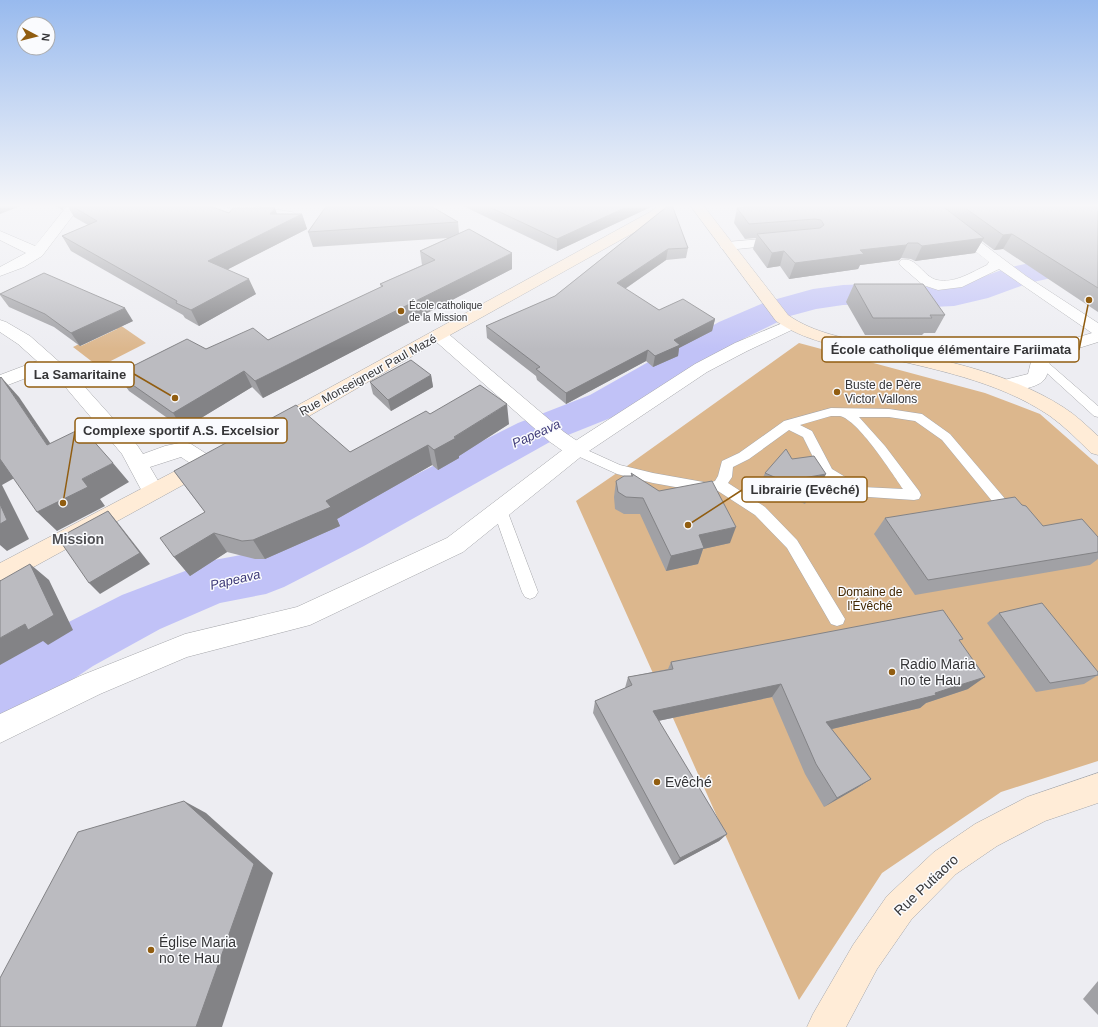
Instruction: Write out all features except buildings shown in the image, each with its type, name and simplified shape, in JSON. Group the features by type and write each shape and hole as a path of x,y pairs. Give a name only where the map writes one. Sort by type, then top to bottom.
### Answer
{"main road":[{"name":"Rue Monseigneur Paul Mazé","path":"261,434 323,401 417,346 587,253"},
{"path":"732,253 771,304 786,321 820,336 977,376 1006,385 1027,394 1057,412 1098,448"},
{"path":"0,574 152,491 213,460"},
{"name":"Rue Putiaoro","path":"826,1027 865,957 899,908 946,863 986,835 1038,808 1098,788"}],"street":[{"path":"0,272 19,264 35,253"},
{"path":"987,253 1021,279 1098,330"},
{"path":"906,263 928,282 938,285 957,284 1002,264"},
{"path":"0,729 90,685 185,646 301,617 456,545 576,450 701,368 786,321"},
{"path":"0,325 24,340 68,379 130,450 152,491"},
{"path":"439,335 537,418 557,437 576,450"},
{"path":"1006,385 1022,383 1036,378 1042,354 1098,337"},
{"path":"0,382 49,363"},
{"path":"138,464 172,451 184,449 213,460"}],"lane":[{"path":"1041,362 1098,413"},
{"path":"576,450 617,469 653,478 709,488 720,485 725,477 727,464 744,456 788,424 831,412 889,413 918,417 946,437 1012,516"},
{"path":"788,424 808,434 827,472 859,492 914,495 862,424 849,414 831,412"},
{"path":"720,485 760,512 792,544 837,619"},
{"path":"500,510 530,592"}],"green space":[{"path":"120,325 146,343 99,367 73,347 79,344 81,346 117,329 116,327"},
{"name":"Domaine de l'Évêché","path":"799,343 985,393 1040,414 1098,465 1098,761 1001,792 882,873 799,1000 576,501"}],"waterway":[{"name":"Papeava","path":"0,694 73,648 141,612 214,582 266,572 347,532 533,433 604,405 732,330 778,309 813,299 843,295 874,294 932,297 954,296 976,291 1019,275 1078,262 1098,261"}],"place":[{"name":"École catholique élémentaire Fariimata","path":"1089,300"},
{"name":"École catholique de la Mission","path":"401,311"},
{"name":"Buste de Père Victor Vallons","path":"837,392"},
{"name":"La Samaritaine","path":"175,398"},
{"name":"Complexe sportif A.S. Excelsior","path":"63,503"},
{"name":"Librairie (Evêché)","path":"688,525"},
{"name":"Radio Maria no te Hau","path":"892,672"},
{"name":"Evêché","path":"657,782"},
{"name":"Église Maria no te Hau","path":"151,950"}],"district":[{"name":"Mission","path":"78,539"}]}
